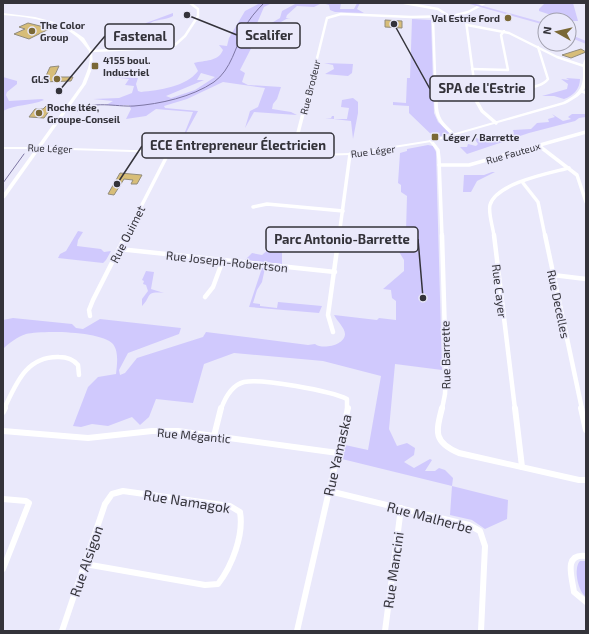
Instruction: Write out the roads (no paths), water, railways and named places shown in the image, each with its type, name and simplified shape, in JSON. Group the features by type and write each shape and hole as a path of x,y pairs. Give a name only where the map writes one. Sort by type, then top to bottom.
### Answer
{"main road":[{"path":"468,3 481,4 537,21"},
{"path":"3,14 33,17 63,26 83,38 91,51 91,67 86,80 3,198"}],"street":[{"path":"91,51 124,48 158,48 178,43 185,36 198,14 197,8 190,3"},
{"path":"404,3 422,4 438,9 450,16 468,12 481,4"},
{"name":"Rue Brodeur","path":"292,156 328,18 341,14 450,16"},
{"path":"454,135 442,124 436,114 433,20 438,18 465,20 467,25 474,87 478,106 496,123"},
{"path":"467,25 504,31 537,46"},
{"path":"472,69 508,70 501,35 504,31"},
{"path":"474,87 518,90 545,83 548,79 540,52"},
{"path":"541,58 550,53 570,62 584,66"},
{"path":"586,60 584,66 585,81 581,91 586,93"},
{"name":"Rue Léger","path":"3,148 292,156 350,154 431,141 454,135 560,105 572,99 581,91"},
{"name":"Rue Fauteux","path":"439,165 469,165 581,132 586,132"},
{"name":"Rue Barrette","path":"431,141 438,150 439,165 446,371 446,394 436,430 437,435 445,446 454,451 586,480"},
{"path":"538,145 569,168 579,178 586,202"},
{"name":"Rue Ouimet","path":"90,316 89,310 92,302 169,152"},
{"path":"333,332 328,315 350,154"},
{"name":"Rue Cayer","path":"522,467 490,209 491,202 497,194 505,189 569,168"},
{"name":"Rue Decelles","path":"523,183 538,202 586,430"},
{"path":"253,207 263,204 343,212"},
{"name":"Rue Joseph-Robertson","path":"119,249 335,272"},
{"path":"205,297 213,287 223,260"},
{"path":"553,275 586,279"},
{"path":"3,412 23,372 35,360 49,356 71,359 78,365 79,375"},
{"name":"Rue Yamaska","path":"214,436 226,394 238,384 249,382 317,390 338,394 344,397 348,403 338,454 297,631"},
{"name":"Rue Mégantic","path":"3,431 88,438 160,431 214,436 338,454"},
{"name":"Rue Namagok","path":"85,564 205,585 218,584 226,574 242,524 240,512 236,508 128,491 117,491 112,494"},
{"name":"Rue Malherbe","path":"329,491 475,527 483,535 485,553 481,631"},
{"name":"Rue Alsigon","path":"62,631 105,504 112,494"},
{"path":"3,499 29,503 28,510 3,568"},
{"name":"Rue Mancini","path":"385,631 402,508"},
{"path":"586,556 578,555 573,558 571,563 574,592 586,602"}],"waterway":[{"path":"77,111 97,105 134,106 154,104 186,96 214,82 220,77 229,64 246,25 264,3"},
{"path":"3,183 24,154"}],"place":[{"name":"Scalifer","path":"187,15"},
{"name":"Val Estrie Ford","path":"508,18"},
{"name":"SPA de l'Estrie","path":"394,24"},
{"name":"The Color Group","path":"32,31"},
{"name":"4155 boul. Industriel","path":"95,66"},
{"name":"GLS","path":"57,79"},
{"name":"Fastenal","path":"59,91"},
{"name":"Roche ltée, Groupe-Conseil","path":"39,113"},
{"name":"Léger / Barrette","path":"435,137"},
{"name":"ECE Entrepreneur Électricien","path":"117,184"},
{"name":"Parc Antonio-Barrette","path":"423,298"}]}
